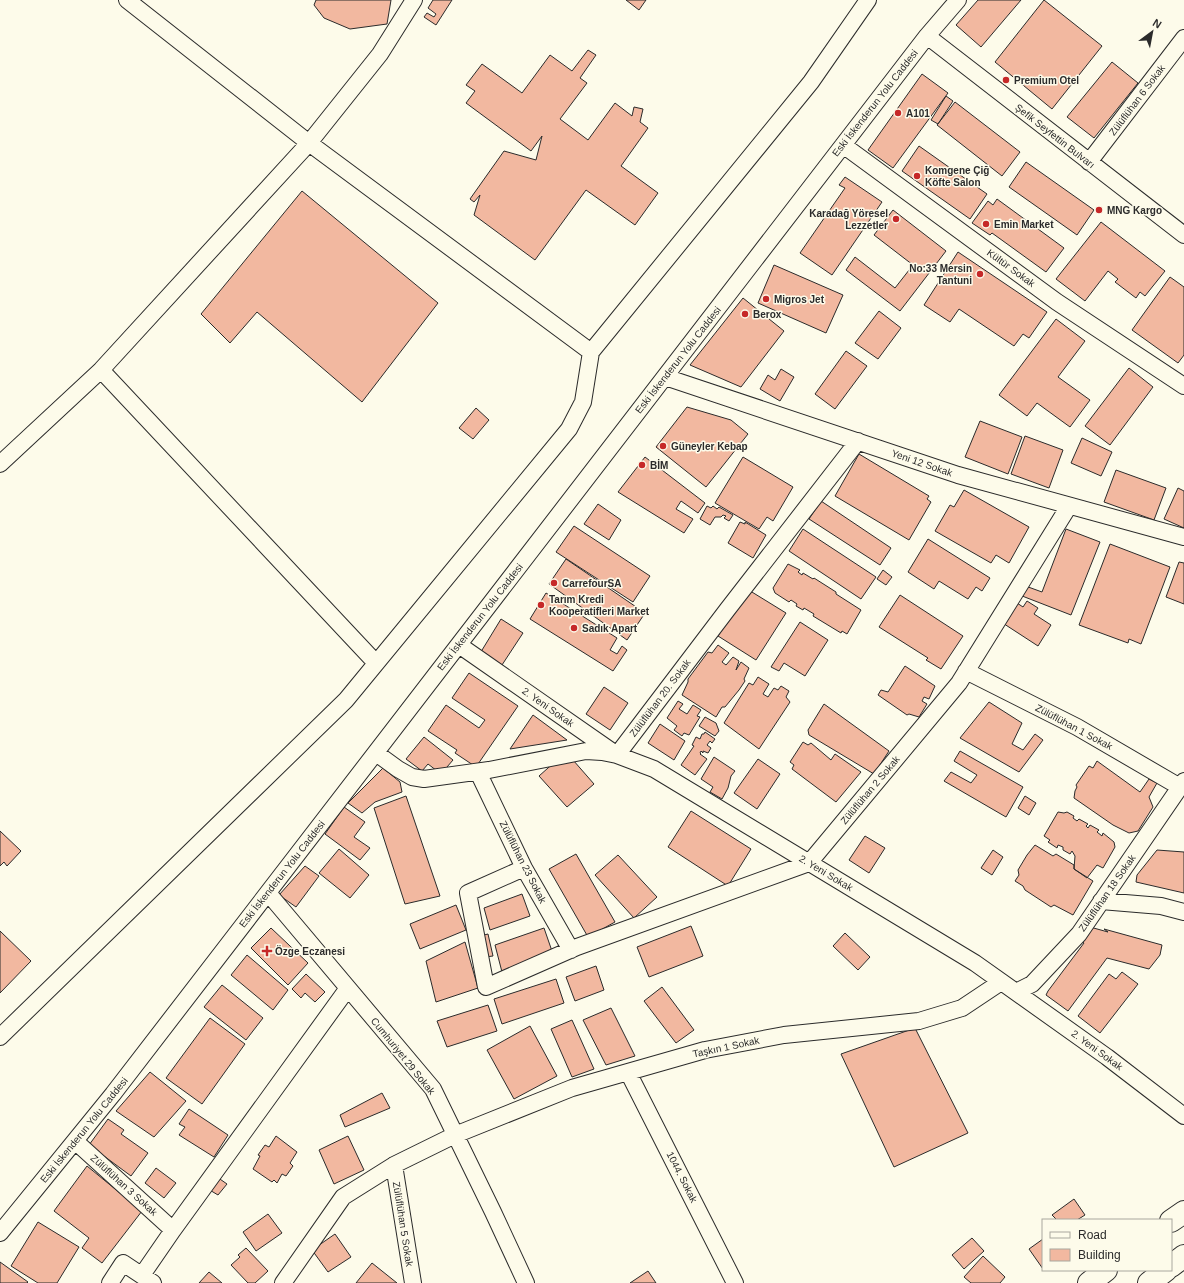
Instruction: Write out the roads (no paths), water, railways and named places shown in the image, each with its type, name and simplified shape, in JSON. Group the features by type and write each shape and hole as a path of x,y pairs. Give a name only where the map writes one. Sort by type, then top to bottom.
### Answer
{"highway":[{"path":"1172,1221 1184,1212"},
{"path":"1172,1265 1184,1256"},
{"path":"1089,1283 1105,1271"},
{"path":"1149,1283 1165,1271"}],"street":[{"path":"127,0 309,143 591,352"},
{"path":"0,463 101,370 309,143 380,54 414,0"},
{"path":"0,1037 346,700 569,429 583,402 591,352 812,82 868,0"},
{"name":"Eski İskenderun Yolu Caddesi","path":"0,1233 118,1088 927,36 958,0"},
{"name":"Şefik Seyfettin Bulvarı","path":"927,36 1184,235"},
{"name":"Zülüflühan 6 Sokak","path":"1089,162 1184,38"},
{"name":"Kültür Sokak","path":"843,145 1057,302 1184,386"},
{"path":"101,370 376,663"},
{"name":"Yeni 12 Sokak","path":"664,377 958,475 1184,538"},
{"name":"Zülüflühan 20. Sokak","path":"617,755 858,442"},
{"name":"Zülüflühan 2 Sokak","path":"809,863 959,682 1069,506"},
{"name":"2. Yeni Sokak","path":"459,645 617,755 654,769 974,963 1107,1057 1184,1116"},
{"name":"Zülüflühan 1 Sokak","path":"966,671 1077,727 1182,784"},
{"path":"376,752 398,769 412,777 424,779 478,772 586,751 617,755"},
{"name":"Zülüflühan 23 Sokak","path":"478,772 524,868 571,950"},
{"name":"Zülüflühan 18 Sokak","path":"1016,992 1032,984 1079,934 1182,784"},
{"path":"524,868 468,893 486,987 571,950 809,863"},
{"name":"Cumhuriyet 29 Sokak","path":"268,893 433,1089 526,1283"},
{"path":"1101,902 1161,906 1184,912"},
{"name":"Taşkın 1 Sokak","path":"283,1283 343,1197 394,1165 455,1136 572,1088 705,1050 784,1035 919,1021 962,1008 1001,982"},
{"path":"110,1283 123,1263 147,1279 173,1230 348,988"},
{"name":"1044. Sokak","path":"628,1072 735,1283"},
{"name":"Zülüflühan 3 Sokak","path":"75,1141 173,1230"},
{"name":"Zülüflühan 5 Sokak","path":"394,1165 413,1283"}],"place":[{"name":"Premium Otel","path":"1006,80"},
{"name":"A101","path":"898,113"},
{"name":"Komgene Çiğ Köfte Salon","path":"917,176"},
{"name":"MNG Kargo","path":"1099,210"},
{"name":"Karadağ Yöresel Lezzetler","path":"896,219"},
{"name":"Emin Market","path":"986,224"},
{"name":"No:33 Mersin Tantuni","path":"980,274"},
{"name":"Migros Jet","path":"766,299"},
{"name":"Berox","path":"745,314"},
{"name":"Güneyler Kebap","path":"663,446"},
{"name":"BİM","path":"642,465"},
{"name":"CarrefourSA","path":"554,583"},
{"name":"Tarım Kredi Kooperatifleri Market","path":"541,605"},
{"name":"Sadık Apart","path":"574,628"},
{"name":"Özge Eczanesi","path":"267,951"}]}
